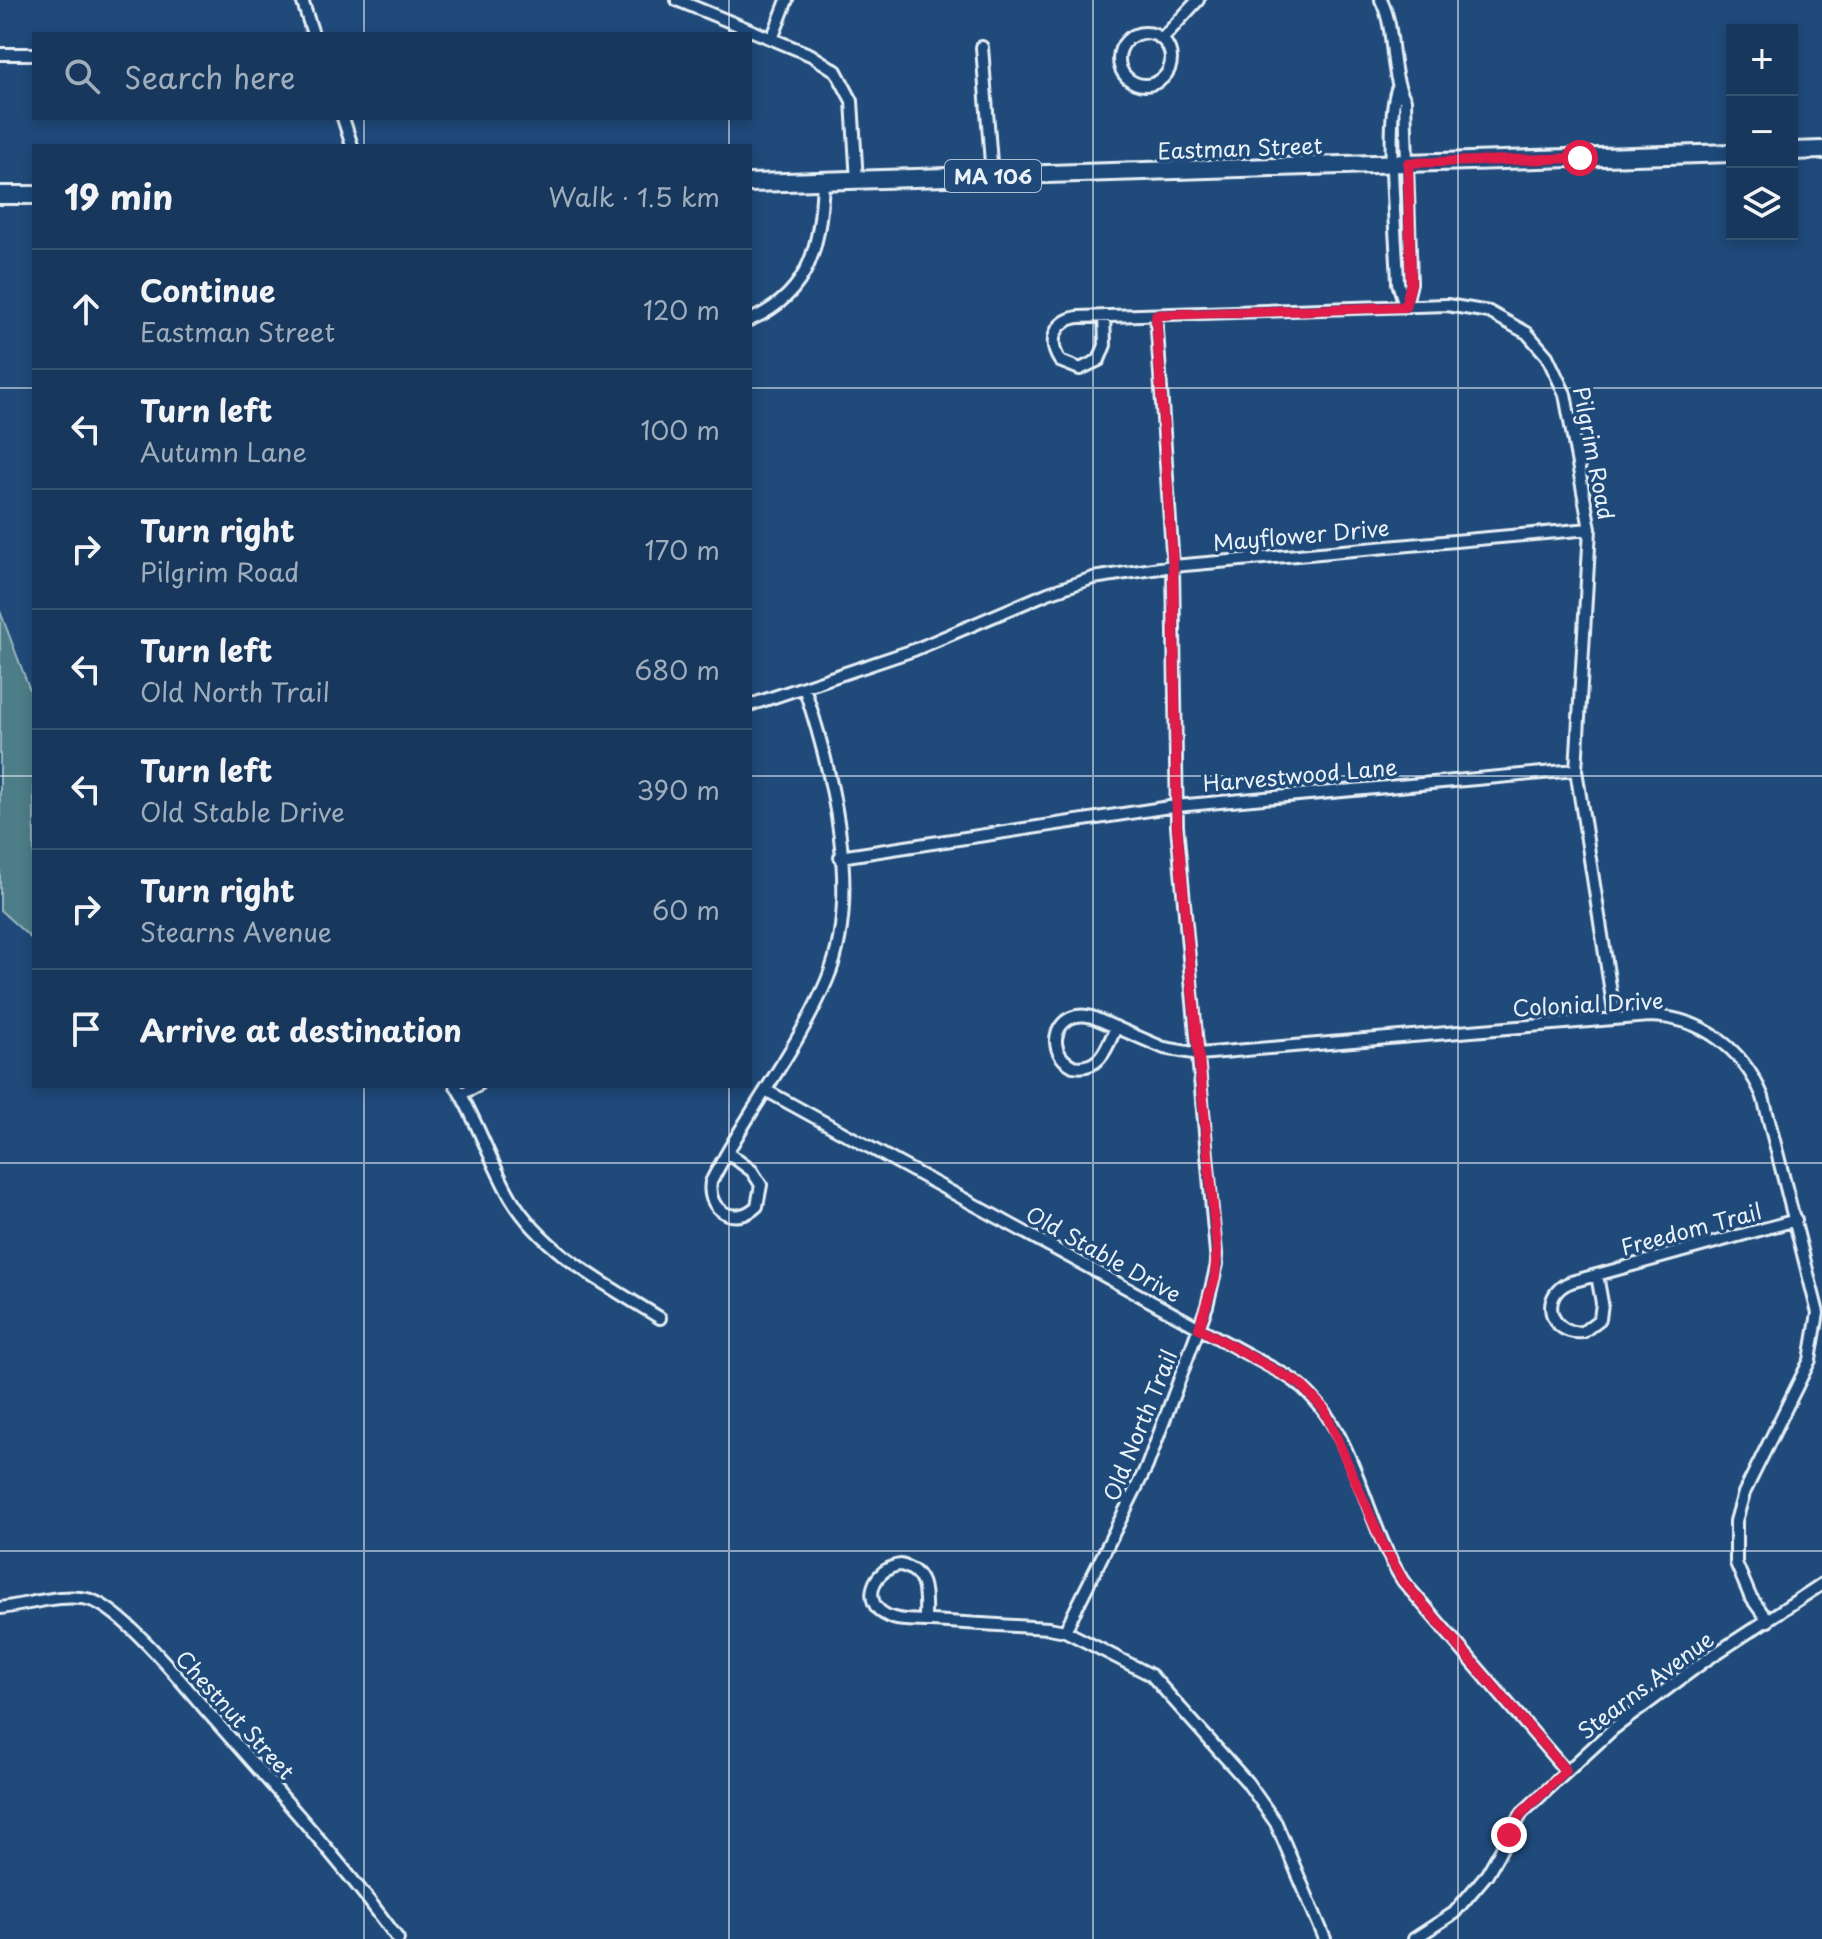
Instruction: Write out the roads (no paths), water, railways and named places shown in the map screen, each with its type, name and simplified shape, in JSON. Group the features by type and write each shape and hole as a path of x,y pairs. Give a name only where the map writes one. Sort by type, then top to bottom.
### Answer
{"main road":[{"path":"1798,151 1822,150"},
{"name":"Eastman Street","path":"752,183 1726,153"},
{"path":"0,195 32,195"}],"street":[{"path":"302,0 312,32"},
{"path":"677,0 830,66 847,85 855,116 857,181"},
{"path":"772,39 787,0"},
{"path":"1162,39 1198,0"},
{"path":"1381,0 1394,40 1398,87 1405,100 1401,164 1411,283 1405,307"},
{"path":"1142,33 1162,39 1171,58 1163,78 1148,85 1128,79 1118,59 1127,40 1142,33"},
{"path":"982,47 992,176"},
{"path":"0,54 32,54"},
{"path":"344,120 351,144"},
{"path":"752,319 780,302 805,273 820,233 823,182"},
{"name":"Pilgrim Road","path":"1104,316 1105,345 1099,360 1080,369 1060,361 1053,346 1059,326 1073,318 1104,316 1405,307 1479,309 1517,327 1541,348 1565,394 1590,529 1576,770 1615,1018"},
{"name":"Old North Trail","path":"1065,1631 1140,1483 1199,1328 1217,1264 1176,806 1173,566 1156,315"},
{"name":"Mayflower Drive","path":"752,704 914,650 1071,585 1173,566 1590,529"},
{"path":"728,1153 752,1171 761,1185 757,1206 739,1216 719,1210 710,1192 714,1177 728,1153 767,1091 826,984 843,923 840,857 828,764 804,687"},
{"name":"Harvestwood Lane","path":"840,857 1176,806 1576,770"},
{"name":"Colonial Drive","path":"1116,1027 1104,1055 1092,1065 1073,1066 1057,1052 1057,1031 1071,1017 1087,1015 1116,1027 1164,1048 1199,1054 1661,1016 1683,1020 1714,1035 1738,1055 1763,1097 1817,1300 1816,1337 1805,1372 1744,1493 1735,1535 1736,1563 1742,1580 1768,1621"},
{"path":"459,1090 507,1191 533,1227 582,1269 660,1318"},
{"name":"Old Stable Drive","path":"767,1091 1300,1384 1324,1409 1383,1545 1403,1581 1566,1771"},
{"name":"Freedom Trail","path":"1597,1275 1602,1309 1600,1319 1583,1332 1562,1329 1550,1311 1553,1295 1565,1283 1796,1220"},
{"path":"925,1620 925,1587 917,1572 901,1565 881,1572 872,1591 879,1610 893,1618 1065,1631 1151,1675 1247,1782 1276,1823 1325,1939"},
{"name":"Stearns Avenue","path":"1414,1939 1454,1913 1473,1892 1522,1813 1566,1771 1653,1698 1822,1584"},
{"name":"Chestnut Street","path":"0,1608 80,1598 93,1601 112,1613 172,1670 248,1756 398,1939"}]}
